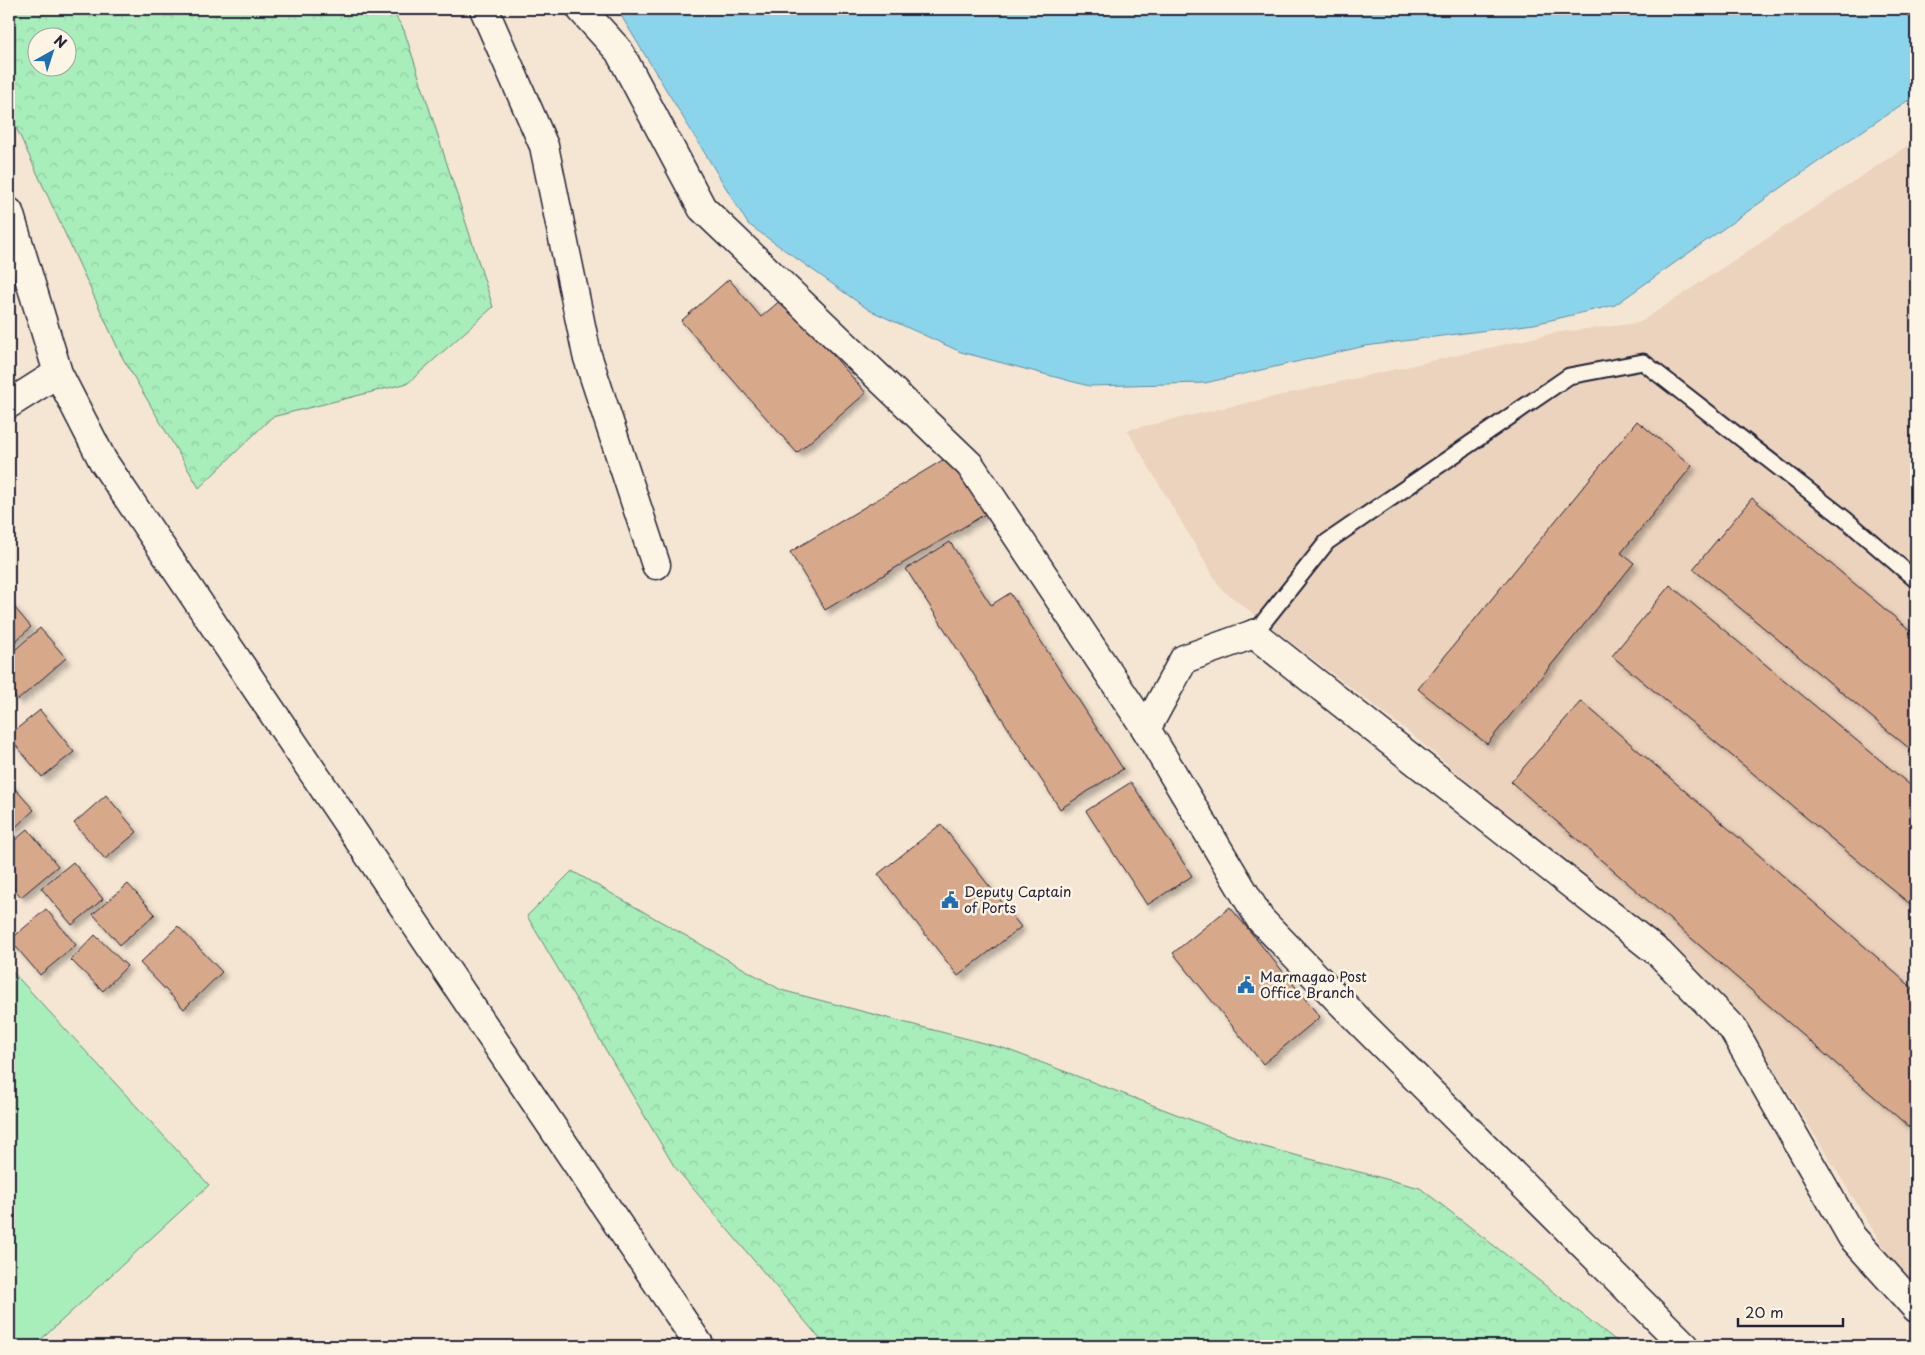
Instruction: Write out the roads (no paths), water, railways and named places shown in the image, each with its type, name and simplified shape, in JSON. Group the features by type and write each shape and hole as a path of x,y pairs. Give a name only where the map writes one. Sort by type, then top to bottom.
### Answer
{"street":[{"path":"484,9 544,146 587,355 656,565"},
{"path":"581,9 618,51 702,208 970,465 1146,729 1260,919 1362,1024 1685,1346"},
{"path":"9,212 58,373 109,470 700,1346"},
{"path":"9,404 58,373"},
{"path":"1146,729 1184,659 1254,634 1660,954 1733,1029 1852,1237 1916,1308"}],"lane":[{"path":"1254,634 1327,542 1569,376 1642,362 1845,519 1916,580"}],"water":[{"path":"617,9 1916,9 1916,95 1615,305 1534,324 1365,346 1205,383 1089,386 961,352 869,310 748,224"}],"place":[{"name":"Deputy Captain of Ports","path":"950,900"},
{"name":"Marmagao Post Office Branch","path":"1246,985"}]}
